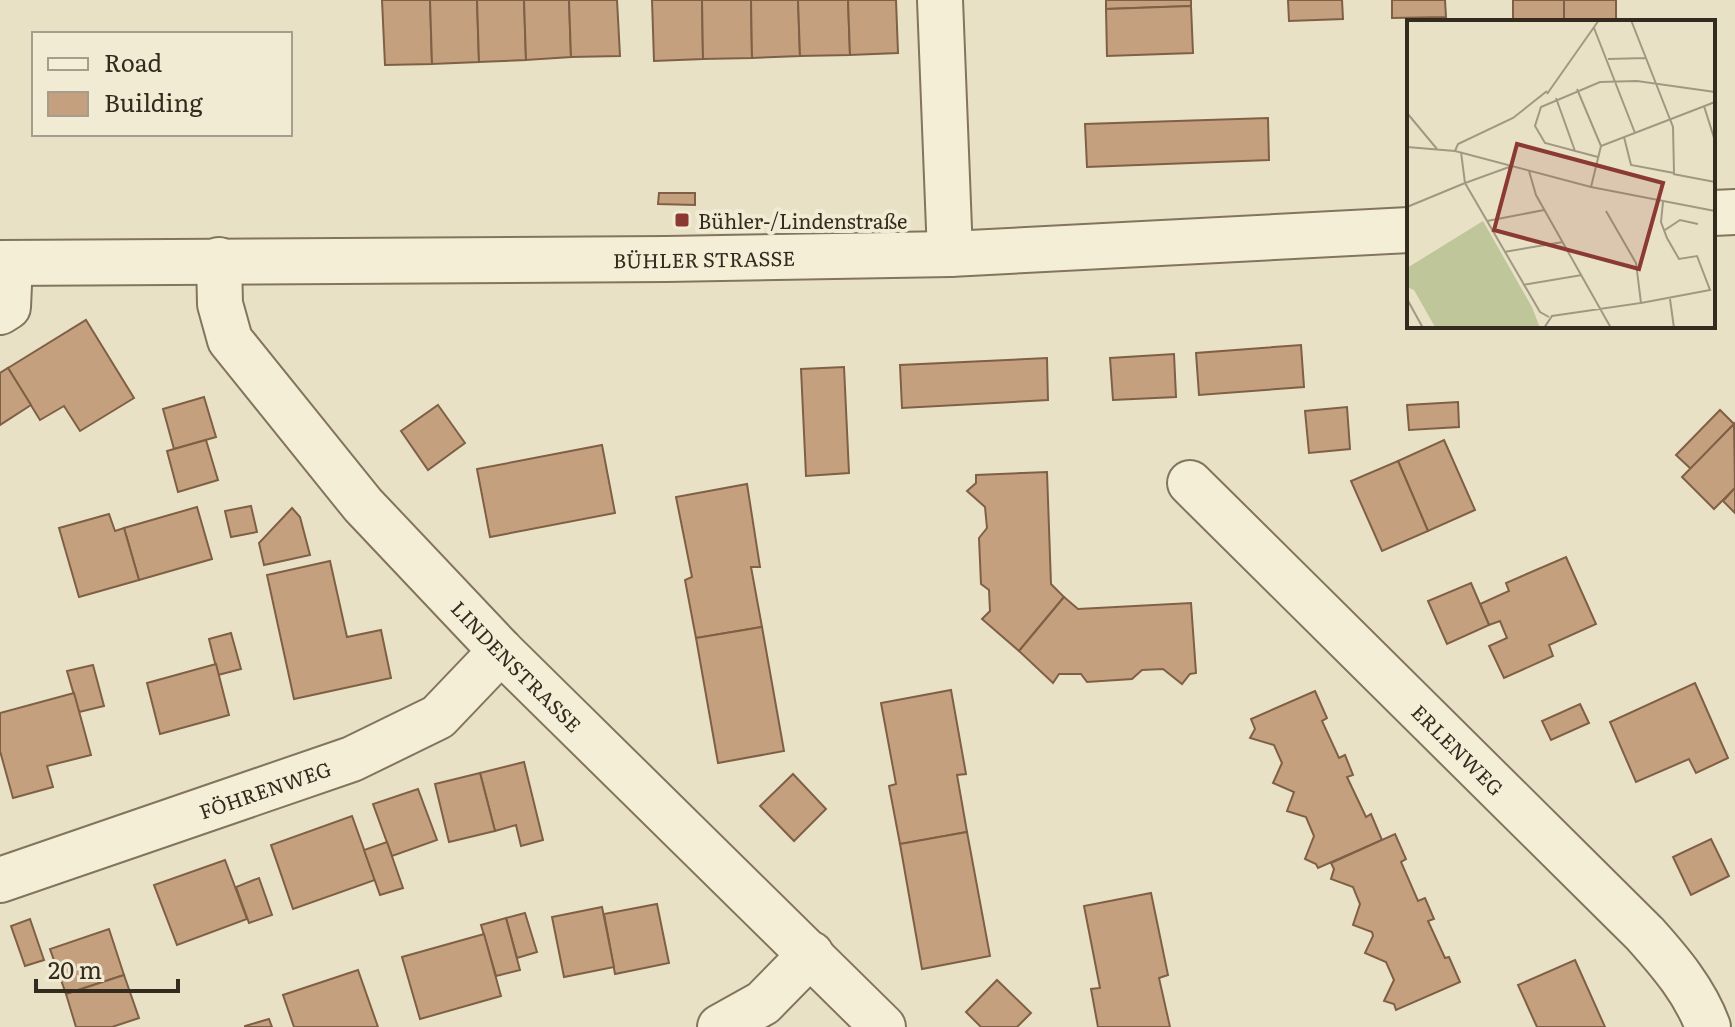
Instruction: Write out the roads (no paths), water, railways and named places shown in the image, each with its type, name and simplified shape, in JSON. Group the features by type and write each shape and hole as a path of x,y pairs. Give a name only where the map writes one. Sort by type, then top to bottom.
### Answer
{"street":[{"path":"940,0 950,254"},
{"path":"1715,213 1735,212"},
{"name":"BÜHLER STRASSE","path":"5,263 950,254 1407,230"},
{"name":"LINDENSTRASSE","path":"219,260 220,304 230,340 363,505 501,651 883,1027"},
{"path":"0,312 8,307 5,263"},
{"name":"ERLENWEG","path":"1190,483 1645,934 1677,970 1703,1012 1708,1027"},
{"name":"FÖHRENWEG","path":"0,880 352,759 438,717 501,651"},
{"path":"720,1027 763,1003 811,954"}],"place":[{"name":"Bühler-/Lindenstraße","path":"682,220"}]}
